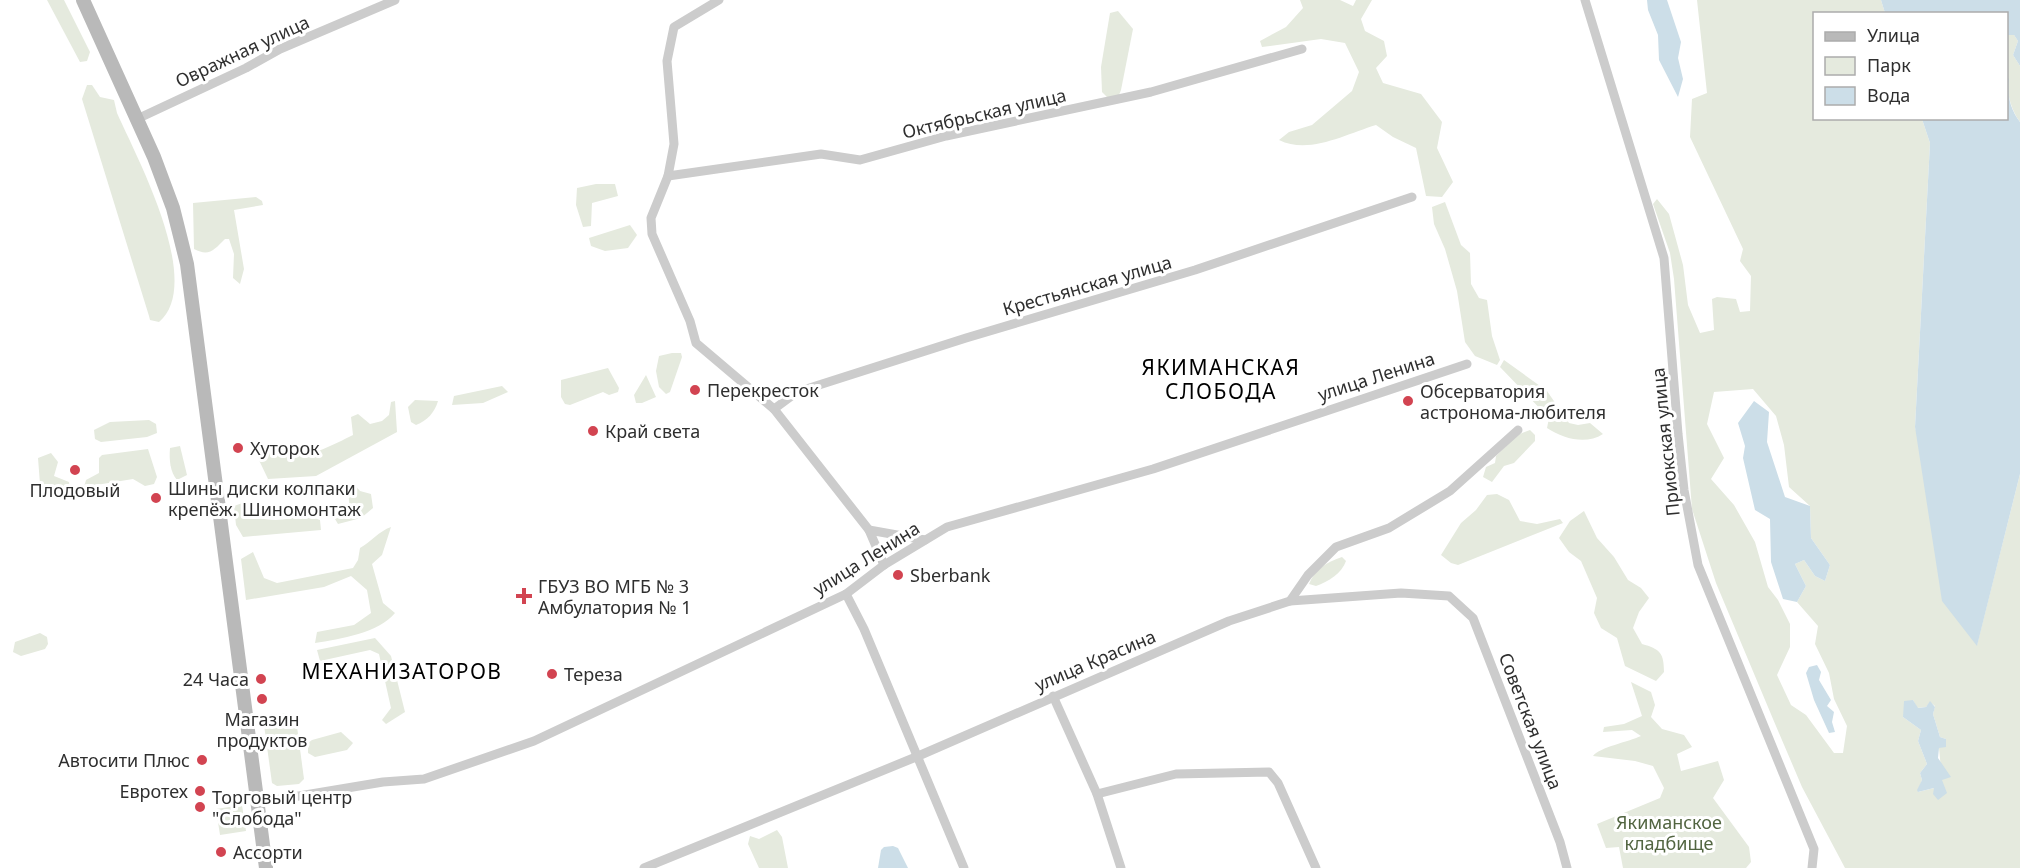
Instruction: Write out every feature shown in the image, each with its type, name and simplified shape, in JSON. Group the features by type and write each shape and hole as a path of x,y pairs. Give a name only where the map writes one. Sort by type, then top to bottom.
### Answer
{"main road":[{"path":"83,0 174,208 187,264 266,868"}],"street":[{"name":"Овражная улица","path":"137,119 246,68 280,49 395,0"},
{"path":"719,0 708,3 674,27 667,61 674,144 668,176 651,218 652,234 690,321 696,343 774,408 869,530 884,565"},
{"name":"Приокская улица","path":"1585,0 1664,258 1679,445 1698,565 1814,849 1812,868"},
{"name":"Октябрьская улица","path":"668,176 820,154 860,160 946,136 1151,92 1302,49"},
{"name":"Крестьянская улица","path":"774,408 797,392 966,338 1196,270 1412,198"},
{"name":"улица Ленина","path":"257,803 383,782 424,779 534,741 846,594 884,565 947,527 1153,469 1467,364"},
{"path":"1290,602 1308,575 1336,547 1389,528 1450,491 1518,430"},
{"path":"869,530 925,540"},
{"name":"улица Красина","path":"644,868 916,756 1229,621 1290,602 1401,593 1449,596"},
{"path":"846,594 864,629 964,868"},
{"name":"Советская улица","path":"1449,596 1473,618 1560,842 1567,868"},
{"path":"1053,696 1097,794 1121,868"},
{"path":"1097,794 1176,774 1269,772 1278,783 1316,868"}],"green space":[{"path":"47,0 64,0 90,52 87,61 80,62"},
{"path":"1300,0 1340,0 1353,6 1356,0 1372,0 1361,19 1365,31 1384,41 1387,56 1376,68 1383,83 1421,94 1442,122 1437,148 1453,182 1442,197 1426,196 1416,148 1393,137 1376,125 1328,142 1303,145 1279,140 1289,132 1312,125 1352,91 1359,72 1345,43 1321,39 1262,47 1260,41 1286,27 1303,8"},
{"path":"1697,0 1881,0 1885,12 1813,12 1813,120 1922,120 1930,143 1915,427 1977,645 2020,474 2020,868 1845,868 1802,787 1716,583 1692,509 1674,279 1670,253 1653,204 1657,199 1669,214 1683,265 1688,305 1700,333 1714,330 1712,299 1717,297 1736,299 1740,312 1750,311 1751,276 1740,261 1743,249 1690,137 1692,99 1707,93","holes":["1753,389 1776,416 1784,445 1789,487 1810,506 1811,538 1830,565 1825,581 1815,576 1804,560 1795,564 1806,586 1797,602 1818,626 1815,644 1829,673 1834,699 1847,726 1843,753 1834,753 1806,715 1791,705 1777,675 1790,647 1790,624 1778,600 1768,587 1755,542 1734,505 1711,479 1724,458 1707,424 1714,392","1913,700 1917,708 1926,707 1930,702 1935,706 1933,714 1940,737 1946,739 1939,748 1942,780 1934,788 1918,792 1922,780 1920,773 1927,764 1918,741 1921,730 1903,717"]},
{"path":"1118,11 1133,29 1121,90 1119,95 1109,99 1102,92 1101,67 1110,13"},
{"path":"2008,35 2014,35 2018,41 2013,55 2020,66 2020,122 2010,102"},
{"path":"87,85 92,85 100,97 114,100 117,113 151,188 162,219 171,250 175,279 171,304 159,322 150,320 82,99"},
{"path":"596,184 615,184 618,196 592,203 591,226 583,227 576,205 577,188"},
{"path":"256,197 262,201 263,205 234,210 244,269 240,284 233,278 234,254 229,239 225,239 208,252 194,249 193,203"},
{"path":"1445,202 1461,245 1470,253 1471,284 1479,298 1487,300 1492,336 1500,360 1497,365 1475,356 1465,342 1457,291 1445,249 1434,224 1432,207"},
{"path":"630,225 637,235 628,248 605,251 591,246 589,238"},
{"path":"681,353 682,357 670,392 666,394 659,387 656,371 659,356"},
{"path":"1504,360 1547,391 1569,423 1578,425 1590,423 1603,434 1582,440 1561,435 1547,428 1549,418 1500,367"},
{"path":"608,368 619,388 618,392 609,395 603,392 570,405 565,404 561,397 561,380"},
{"path":"646,375 656,397 636,403 634,395"},
{"path":"502,386 508,392 483,403 452,405 454,396"},
{"path":"415,400 438,401 430,416 416,425 411,422 408,407"},
{"path":"395,401 397,432 316,476 268,479 258,458 267,450 277,454 299,456 321,450 353,435 351,417 358,414 370,424 382,421 389,415 391,402"},
{"path":"149,420 156,424 157,433 147,437 101,442 95,439 94,430 110,422"},
{"path":"1530,430 1535,435 1535,441 1514,463 1504,466 1492,482 1483,477 1486,467 1495,463 1496,456 1517,435"},
{"path":"180,446 187,475 177,480 170,465 170,448"},
{"path":"148,449 157,477 154,484 145,486 133,479 84,487 86,480 99,473 99,458 102,455"},
{"path":"51,453 58,462 54,476 69,482 70,492 56,494 40,484 38,458"},
{"path":"352,482 360,491 371,494 373,508 361,518 338,524 335,519 349,506 349,488"},
{"path":"1497,494 1509,500 1520,521 1537,524 1560,519 1563,523 1458,565 1451,563 1441,555 1461,523 1476,510 1487,495"},
{"path":"248,501 255,516 274,520 311,518 320,520 321,530 243,537 236,525 234,506"},
{"path":"1584,511 1597,538 1614,557 1628,580 1641,588 1649,598 1639,612 1633,628 1642,644 1657,650 1662,656 1664,672 1656,681 1625,666 1617,638 1601,628 1594,613 1597,598 1581,561 1569,552 1559,538 1570,521"},
{"path":"391,527 382,555 372,564 383,603 395,613 379,626 358,634 315,643 317,632 354,625 371,613 367,590 351,576 324,587 246,600 241,559 253,552 264,578 277,583 353,568 358,560 360,548"},
{"path":"1342,557 1346,561 1334,576 1316,586 1309,584 1322,567"},
{"path":"40,633 47,637 48,644 45,649 21,656 13,652 15,642"},
{"path":"375,638 391,656 405,712 386,724 382,720 391,708 379,654 370,650 320,661 317,650"},
{"name":"Якиманское кладбище","path":"1631,682 1651,692 1655,705 1651,717 1662,729 1684,735 1692,747 1677,754 1681,771 1718,761 1724,780 1713,798 1749,847 1751,862 1746,868 1623,868 1619,847 1606,848 1597,824 1660,798 1664,788 1653,766 1635,761 1593,756 1608,747 1641,736 1632,730 1603,732 1604,727 1624,724 1642,716"},
{"path":"287,713 296,719 304,779 299,784 277,786 272,783 264,725 270,716"},
{"path":"341,732 353,743 347,750 315,757 308,753 308,743 312,740"},
{"path":"242,805 246,831 220,835 216,809"},
{"path":"777,830 782,837 788,868 759,868 748,844 750,836 759,839"}],"water":[{"path":"1647,0 1667,0 1681,42 1678,58 1683,79 1678,97 1659,60 1658,35 1648,10"},
{"path":"1881,0 2020,0 2020,66 2013,55 2018,41 2014,35 2008,35 2008,12 1885,12"},
{"path":"2008,91 2010,102 2020,122 2020,474 1977,646 1942,601 1915,427 1930,143 1922,120 2008,120"},
{"path":"1754,401 1769,412 1767,442 1785,497 1810,506 1811,538 1830,565 1825,581 1815,576 1804,560 1795,564 1806,586 1797,602 1783,599 1771,562 1770,519 1755,510 1743,458 1745,446 1738,423"},
{"path":"1817,665 1821,672 1819,680 1831,700 1827,706 1834,712 1832,722 1835,732 1829,733 1814,700 1806,673 1809,667"},
{"path":"1913,700 1918,708 1926,707 1930,701 1935,707 1933,714 1940,737 1946,739 1946,747 1939,748 1938,758 1951,777 1942,780 1947,793 1938,800 1933,794 1934,788 1918,792 1917,790 1922,780 1920,773 1927,764 1918,741 1921,730 1903,717 1904,701"},
{"path":"884,847 898,848 908,868 878,868 881,850"}],"place":[{"name":"Перекресток","path":"695,390"},
{"name":"Обсерватория астронома-любителя","path":"1408,401"},
{"name":"Край света","path":"593,431"},
{"name":"Хуторок","path":"238,448"},
{"name":"Плодовый","path":"75,470"},
{"name":"Шины диски колпаки крепёж. Шиномонтаж","path":"156,498"},
{"name":"Sberbank","path":"898,575"},
{"name":"ГБУЗ ВО МГБ № 3 Амбулатория № 1","path":"524,596"},
{"name":"Тереза","path":"552,674"},
{"name":"24 Часа","path":"261,679"},
{"name":"Магазин продуктов","path":"262,699"},
{"name":"Автосити Плюс","path":"202,760"},
{"name":"Евротех","path":"200,791"},
{"name":"Торговый центр \"Слобода\"","path":"200,807"},
{"name":"Ассорти","path":"221,852"}],"district":[{"name":"ЯКИМАНСКАЯ СЛОБОДА","path":"1221,379"},
{"name":"МЕХАНИЗАТОРОВ","path":"402,671"}]}
